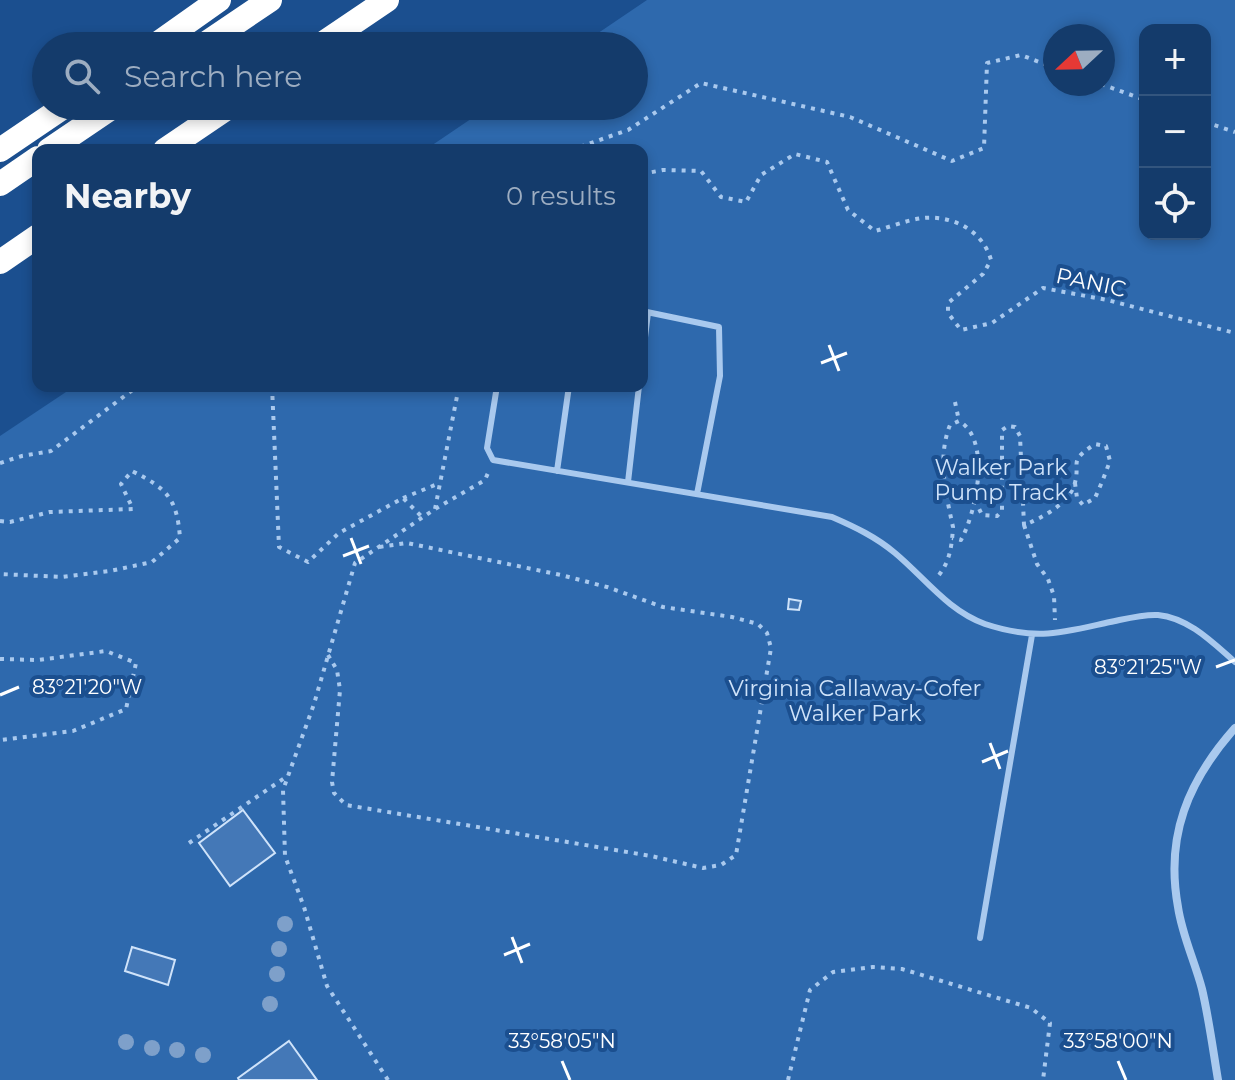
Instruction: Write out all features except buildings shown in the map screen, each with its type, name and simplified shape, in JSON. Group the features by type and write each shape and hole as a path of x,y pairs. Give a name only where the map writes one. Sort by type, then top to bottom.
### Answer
{"highway":[{"path":"174,32 219,0"},
{"path":"223,32 270,0"},
{"path":"340,32 387,0"},
{"path":"0,150 44,120"},
{"path":"58,144 93,120"},
{"path":"174,144 209,120"},
{"path":"0,184 32,162"},
{"path":"0,262 32,240"}],"street":[{"path":"1218,1080 1202,991 1178,909 1175,866 1182,812 1214,751 1235,728"}],"lane":[{"path":"648,313 719,327 720,376 697,494"},
{"path":"496,392 487,448 493,460 832,517 878,539 959,611 983,623 1032,635 1056,634 1159,615 1183,622 1208,638 1235,662"},
{"path":"557,471 568,392"},
{"path":"628,482 638,392"},
{"path":"980,938 1032,635"}],"path":[{"path":"648,117 701,83 850,117 952,161 984,148 987,63 1021,55 1043,63"},
{"path":"1115,89 1139,98"},
{"path":"588,144 628,130 644,120"},
{"path":"1211,124 1235,132"},
{"name":"PANIC","path":"648,173 701,171 721,197 746,202 761,175 795,154 827,162 848,210 875,231 925,218 965,224 987,244 991,260 983,274 948,303 948,313 961,330 992,323 1043,288 1107,300 1235,333"},
{"path":"0,463 51,451 130,392"},
{"path":"272,392 279,547 308,562 339,533 403,498 440,483"},
{"path":"435,509 458,392"},
{"path":"952,538 961,540 967,528 979,472 974,444 967,426 959,421 955,402"},
{"path":"930,586 944,569 951,549 944,464 945,438 950,425 959,421"},
{"path":"975,500 982,515 997,516 1002,511 1002,430 1008,426 1015,427 1020,436 1024,525 1037,564 1048,579 1054,596 1056,634"},
{"path":"1024,525 1070,495 1075,483 1075,464 1082,452 1095,444 1106,446 1110,461 1095,498 1083,505 1077,498 1075,483"},
{"path":"388,1080 327,986 304,907 285,856 283,790 355,563 422,517 485,480 493,460"},
{"path":"0,521 10,522 50,512 133,509 121,484 132,471 156,483 178,509 180,538 152,562 124,568 62,577 0,574"},
{"path":"403,498 422,517"},
{"path":"328,655 337,670 340,690 332,782 334,793 346,805 651,856 703,868 721,865 736,855 771,648 767,633 758,624 663,607 576,579 407,543 379,547"},
{"path":"0,659 38,660 106,651 136,663 126,709 73,731 0,740"},
{"path":"189,843 288,776"},
{"path":"788,1080 810,990 833,972 873,967 902,969 1031,1008 1050,1023 1043,1080"}],"green space":[{"name":"Virginia Callaway-Cofer Walker Park","path":"647,0 1235,0 1235,1080 0,1080 0,436 66,392 648,392 648,144 434,144 469,120 648,120 648,32 600,32"}],"park label":[{"name":"Walker Park Pump Track","path":"1001,480"}]}
